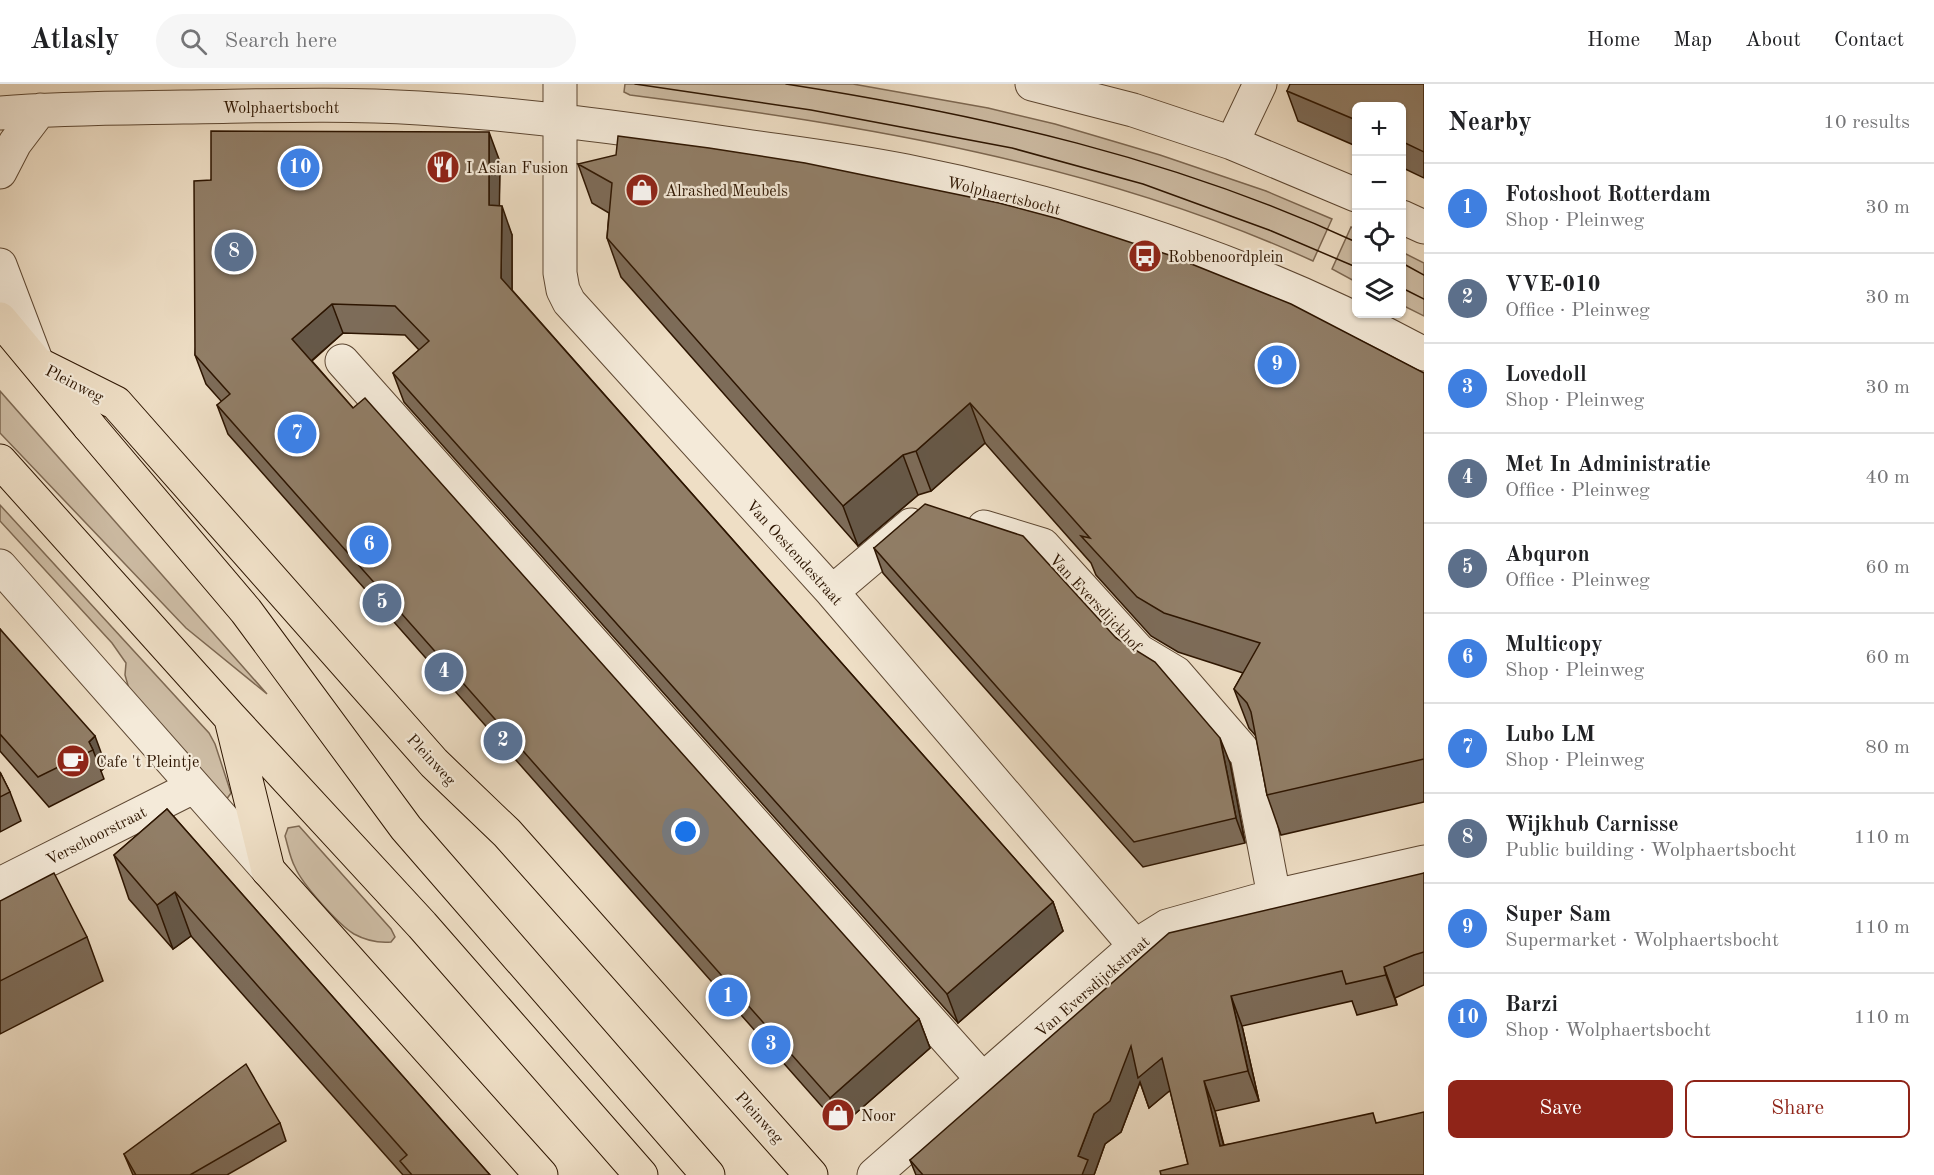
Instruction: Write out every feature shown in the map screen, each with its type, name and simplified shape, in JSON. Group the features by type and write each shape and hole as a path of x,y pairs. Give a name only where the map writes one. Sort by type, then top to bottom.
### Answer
{"main road":[{"name":"Pleinweg","path":"0,319 246,611 406,828 708,1175"},
{"name":"Pleinweg","path":"38,364 116,404 434,763 507,833 811,1175"},
{"path":"0,461 230,717 422,925 641,1175"},
{"path":"230,717 268,870 541,1175"}],"street":[{"path":"560,84 561,120"},
{"path":"1032,84 1133,110 1232,143 1352,193"},
{"path":"1232,143 1260,84"},
{"name":"Wolphaertsbocht","path":"0,113 40,110 380,106 422,108 605,125 884,167 1023,198 1190,249 1308,296 1424,354"},
{"path":"0,172 15,143 40,110"},
{"name":"Van Oestendestraat","path":"561,120 560,273 563,290 569,302 832,592 1135,946"},
{"path":"1406,219 1424,227"},
{"name":"Pleinweg","path":"0,265 38,364"},
{"path":"342,361 984,1080"},
{"name":"Van Eversdijckhof","path":"832,592 930,509 1043,545 1139,651 1176,673 1247,755 1274,896"},
{"path":"0,566 268,870"},
{"name":"Verschoorstraat","path":"0,884 193,786"},
{"name":"Van Eversdijckstraat","path":"874,1175 1135,946 1167,926 1274,896 1424,862"}],"shaded area":[{"path":"625,84 853,84 988,108 1055,124 1160,155 1266,191 1332,219 1313,261 1232,227 1149,198 1064,173 978,152 892,135 630,95 624,92"},
{"path":"1351,227 1352,280 1332,269"},
{"path":"1406,254 1424,263 1424,316 1406,307"},
{"path":"0,391 267,694 186,628 0,433"},
{"path":"0,505 209,733 215,744 231,793 226,800 129,689 125,675 126,663 112,643 0,521"},
{"path":"299,826 391,929 395,937 391,942 372,941 354,934 339,922 313,893 293,863 285,836 288,828"}],"building":[{"path":"1290,84 1424,84 1424,152 1406,143 1406,102 1352,102 1352,118 1287,91"},
{"path":"211,131 489,132 489,205 502,206 501,278 1053,902 947,994 393,373 429,341 395,306 332,304 292,339 353,408 365,398 919,1019 830,1098 217,405 230,394 195,355 194,181 211,180"},
{"path":"618,136 805,163 999,203 1059,219 1169,255 1291,304 1424,373 1424,759 1267,795 1251,712 1247,703 1234,689 1260,643 1164,613 1137,597 1081,536 1090,538 970,403 916,451 903,455 843,506 607,238 612,183 578,164 616,155"},
{"path":"925,504 1023,536 1116,638 1155,662 1220,738 1236,818 1134,842 874,548"},
{"path":"0,629 95,736 89,742 93,750 38,777 0,734"},
{"path":"0,772 10,792 0,797"},
{"path":"167,809 490,1175 412,1175 400,1161 407,1155 175,892 157,905 114,855"},
{"path":"54,873 87,937 0,981 0,901"},
{"path":"1424,873 1424,952 1384,967 1386,975 1346,984 1342,971 1231,996 1248,1071 1204,1081 1220,1146 1373,1113 1376,1123 1424,1112 1424,1175 1161,1175 1160,1171 1188,1164 1162,1058 1138,1078 1131,1046 1110,1101 1094,1114 1078,1156 1088,1160 1082,1175 923,1175 910,1160 1169,933"},
{"path":"246,1064 280,1123 190,1175 136,1175 124,1154"}],"tram line":[{"path":"635,84 811,110 1012,148 1143,184 1269,230 1352,265"},
{"path":"786,84 933,110 1077,143 1218,186 1352,240"},
{"path":"1404,264 1424,275"},
{"path":"1406,290 1424,299"}],"place":[{"name":"I Asian Fusion","path":"443,167"},
{"name":"Barzi","path":"300,168"},
{"name":"Alrashed Meubels","path":"642,190"},
{"name":"Wijkhub Carnisse","path":"234,252"},
{"name":"Robbenoordplein","path":"1145,256"},
{"name":"Super Sam","path":"1277,365"},
{"name":"Lubo LM","path":"297,434"},
{"name":"Multicopy","path":"369,545"},
{"name":"Abquron","path":"382,603"},
{"name":"Met In Administratie","path":"444,672"},
{"name":"VVE-010","path":"503,741"},
{"name":"Cafe 't Pleintje","path":"73,761"},
{"name":"Fotoshoot Rotterdam","path":"728,997"},
{"name":"Lovedoll","path":"771,1045"},
{"name":"Noor","path":"838,1115"}]}
